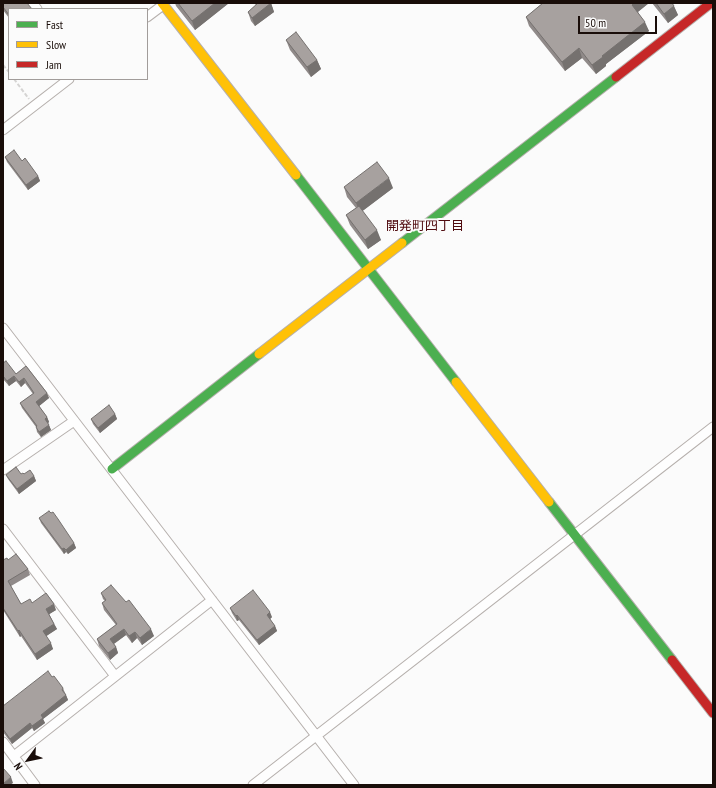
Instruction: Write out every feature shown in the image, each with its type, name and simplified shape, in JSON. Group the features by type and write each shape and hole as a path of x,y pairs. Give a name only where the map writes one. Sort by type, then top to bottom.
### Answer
{"street":[{"path":"112,469 711,3"},
{"path":"148,16 163,4 574,536 713,713"},
{"path":"3,130 68,80"},
{"path":"3,328 354,785"},
{"path":"3,470 74,421"},
{"path":"253,785 713,427"},
{"path":"3,529 115,676"},
{"path":"14,756 212,600"},
{"path":"3,742 35,785"}],"path":[{"path":"15,80 34,106"}],"building":[{"path":"3,3 27,3 31,8 8,8 8,14 3,7"},
{"path":"178,3 215,3 192,21"},
{"path":"258,3 271,3 252,18 248,12"},
{"path":"543,3 634,3 632,5 645,22 592,65 579,48 562,62 526,17"},
{"path":"656,3 672,3 674,6 664,14"},
{"path":"296,32 317,60 307,67 286,40"},
{"path":"14,150 22,161 25,158 38,176 26,185 5,157"},
{"path":"377,162 389,178 356,203 344,187"},
{"path":"359,206 377,230 365,240 346,215"},
{"path":"6,361 16,374 26,366 47,393 36,402 47,417 45,419 49,425 39,432 36,427 37,426 20,403 34,393 24,378 19,382 14,376 7,381 3,376 3,363"},
{"path":"109,405 115,414 98,428 91,419"},
{"path":"16,467 21,474 24,474 30,470 34,476 17,489 6,475"},
{"path":"49,511 51,513 53,512 74,543 66,550 64,548 62,549 39,518"},
{"path":"16,554 28,569 8,581 21,604 30,599 32,603 46,593 54,604 46,609 54,624 43,631 51,643 35,654 3,608 3,560 7,558 8,560"},
{"path":"111,585 126,602 129,600 151,629 140,638 135,632 129,636 124,629 110,639 116,647 108,653 97,639 117,624 102,603 106,600 101,593"},
{"path":"253,590 270,612 267,615 275,626 257,640 230,608"},
{"path":"48,671 63,688 62,690 66,695 41,715 43,718 32,726 30,723 10,739 3,729 3,706"},
{"path":"3,768 11,777 4,783 5,785 3,785"}],"traffic: fast":[{"path":"402,243 616,77"},
{"path":"296,175 456,382"},
{"path":"112,469 259,354"},
{"path":"549,502 672,660"}],"traffic: slow":[{"path":"162,3 296,175"},
{"path":"259,354 402,243"},
{"path":"456,382 549,502"}],"traffic: jam":[{"path":"616,77 711,3"},
{"path":"672,660 713,713"}],"district":[{"name":"開発町四丁目","path":"425,226"}]}
